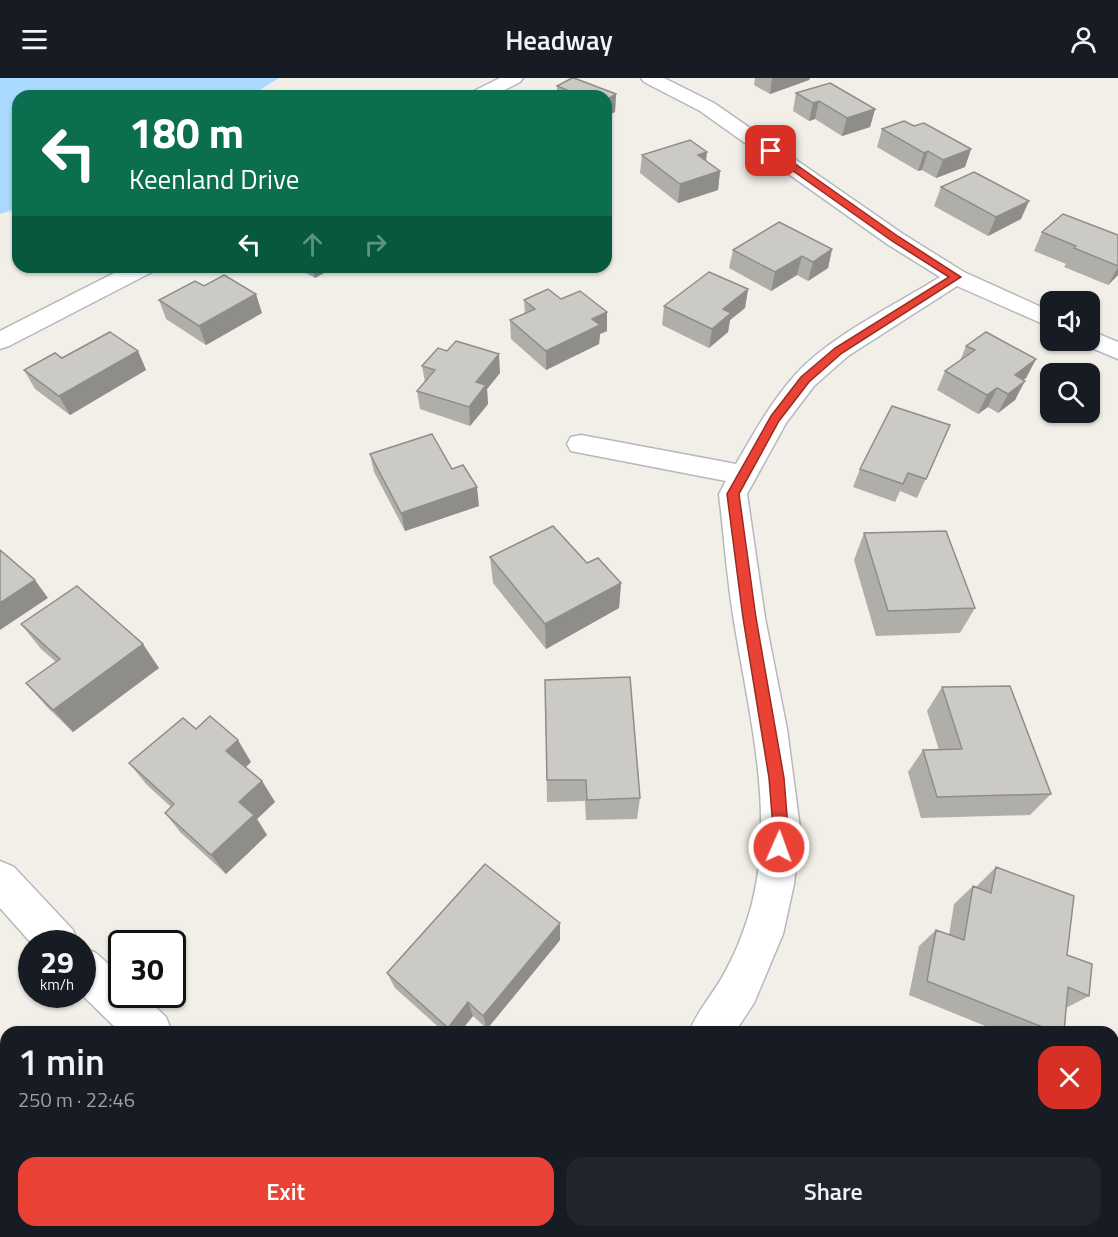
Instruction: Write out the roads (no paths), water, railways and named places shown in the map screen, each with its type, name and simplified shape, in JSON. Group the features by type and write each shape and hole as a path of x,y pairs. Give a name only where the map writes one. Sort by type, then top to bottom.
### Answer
{"street":[{"path":"491,90 514,78"},
{"path":"650,78 707,107 895,239 956,277 1040,315"},
{"path":"0,341 132,273"},
{"path":"714,1026 739,988 763,934 775,884 781,828 771,739 749,618 733,494 775,419 805,380 839,350 956,277"},
{"path":"1100,343 1118,351"},
{"path":"581,444 744,475"},
{"path":"0,880 45,930"},
{"path":"96,980 145,1026"}],"water":[{"path":"0,78 279,78 260,90 12,90 12,210 0,214"}]}
